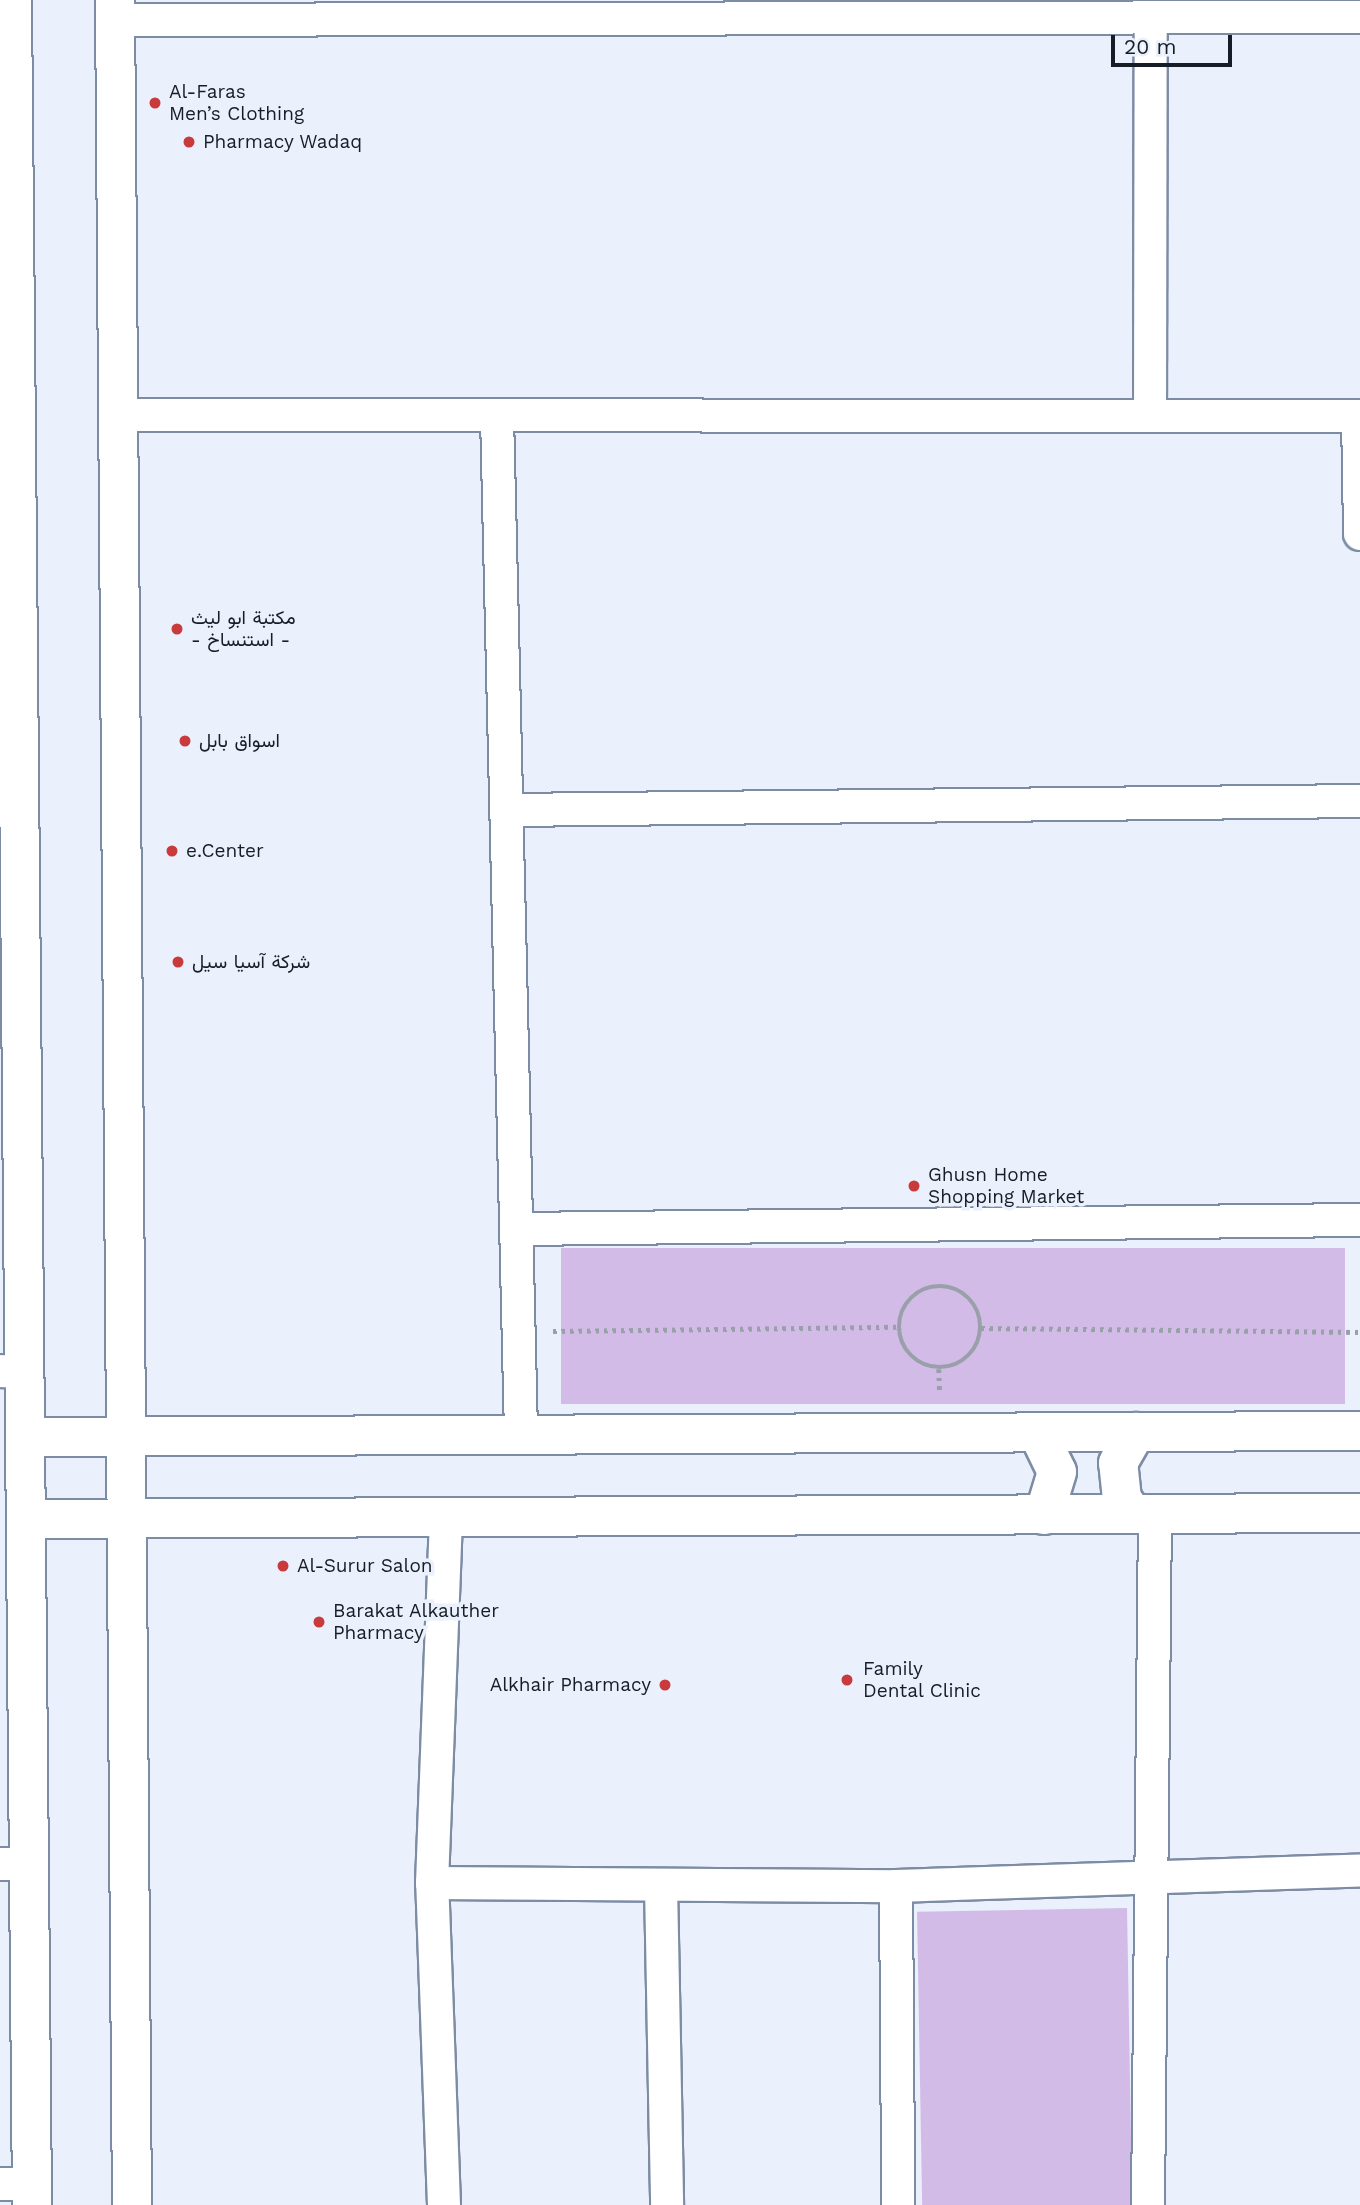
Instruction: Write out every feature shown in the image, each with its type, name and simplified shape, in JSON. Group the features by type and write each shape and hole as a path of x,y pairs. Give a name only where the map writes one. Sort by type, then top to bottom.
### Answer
{"street":[{"path":"12,0 8,371 12,1372 25,1437 26,1519 15,1864 21,2190"},
{"path":"132,2205 115,10 1151,18 1360,17"},
{"path":"1150,416 1151,18"},
{"path":"119,415 1359,416 1360,534"},
{"path":"498,415 521,1435"},
{"path":"506,810 1360,802"},
{"path":"516,1228 1360,1220"},
{"path":"25,1437 1360,1431"},
{"path":"1136,1432 1118,1463 1122,1499 1144,1514"},
{"path":"1038,1433 1057,1472 1045,1515"},
{"path":"26,1519 1360,1513"},
{"path":"1144,1514 1152,1881 1148,2205"},
{"path":"444,2205 432,1883 446,1517"},
{"path":"432,1883 896,1886 1152,1881 1360,1871"},
{"path":"661,1885 667,2205"},
{"path":"896,1886 898,2205"}],"path":[{"path":"940,1286 969,1298 981,1328 969,1357 939,1369 910,1356 898,1327 911,1298 940,1286"},
{"path":"518,1332 898,1327"},
{"path":"981,1328 1360,1332"}],"shaded area":[{"path":"561,1248 1345,1248 1345,1404 561,1404"},
{"path":"1127,1908 1132,2205 922,2205 917,1912"}],"place":[{"name":"Al-Faras Men’s Clothing","path":"155,103"},
{"name":"Pharmacy Wadaq","path":"189,142"},
{"name":"مكتبة ابو ليث - استنساخ -","path":"177,629"},
{"name":"اسواق بابل","path":"185,741"},
{"name":"e.Center","path":"172,851"},
{"name":"شركة آسيا سيل","path":"178,962"},
{"name":"Ghusn Home Shopping Market","path":"914,1186"},
{"name":"Al-Surur Salon","path":"283,1566"},
{"name":"Barakat Alkauther Pharmacy","path":"319,1622"},
{"name":"Family Dental Clinic","path":"847,1680"},
{"name":"Alkhair Pharmacy","path":"665,1685"}]}
